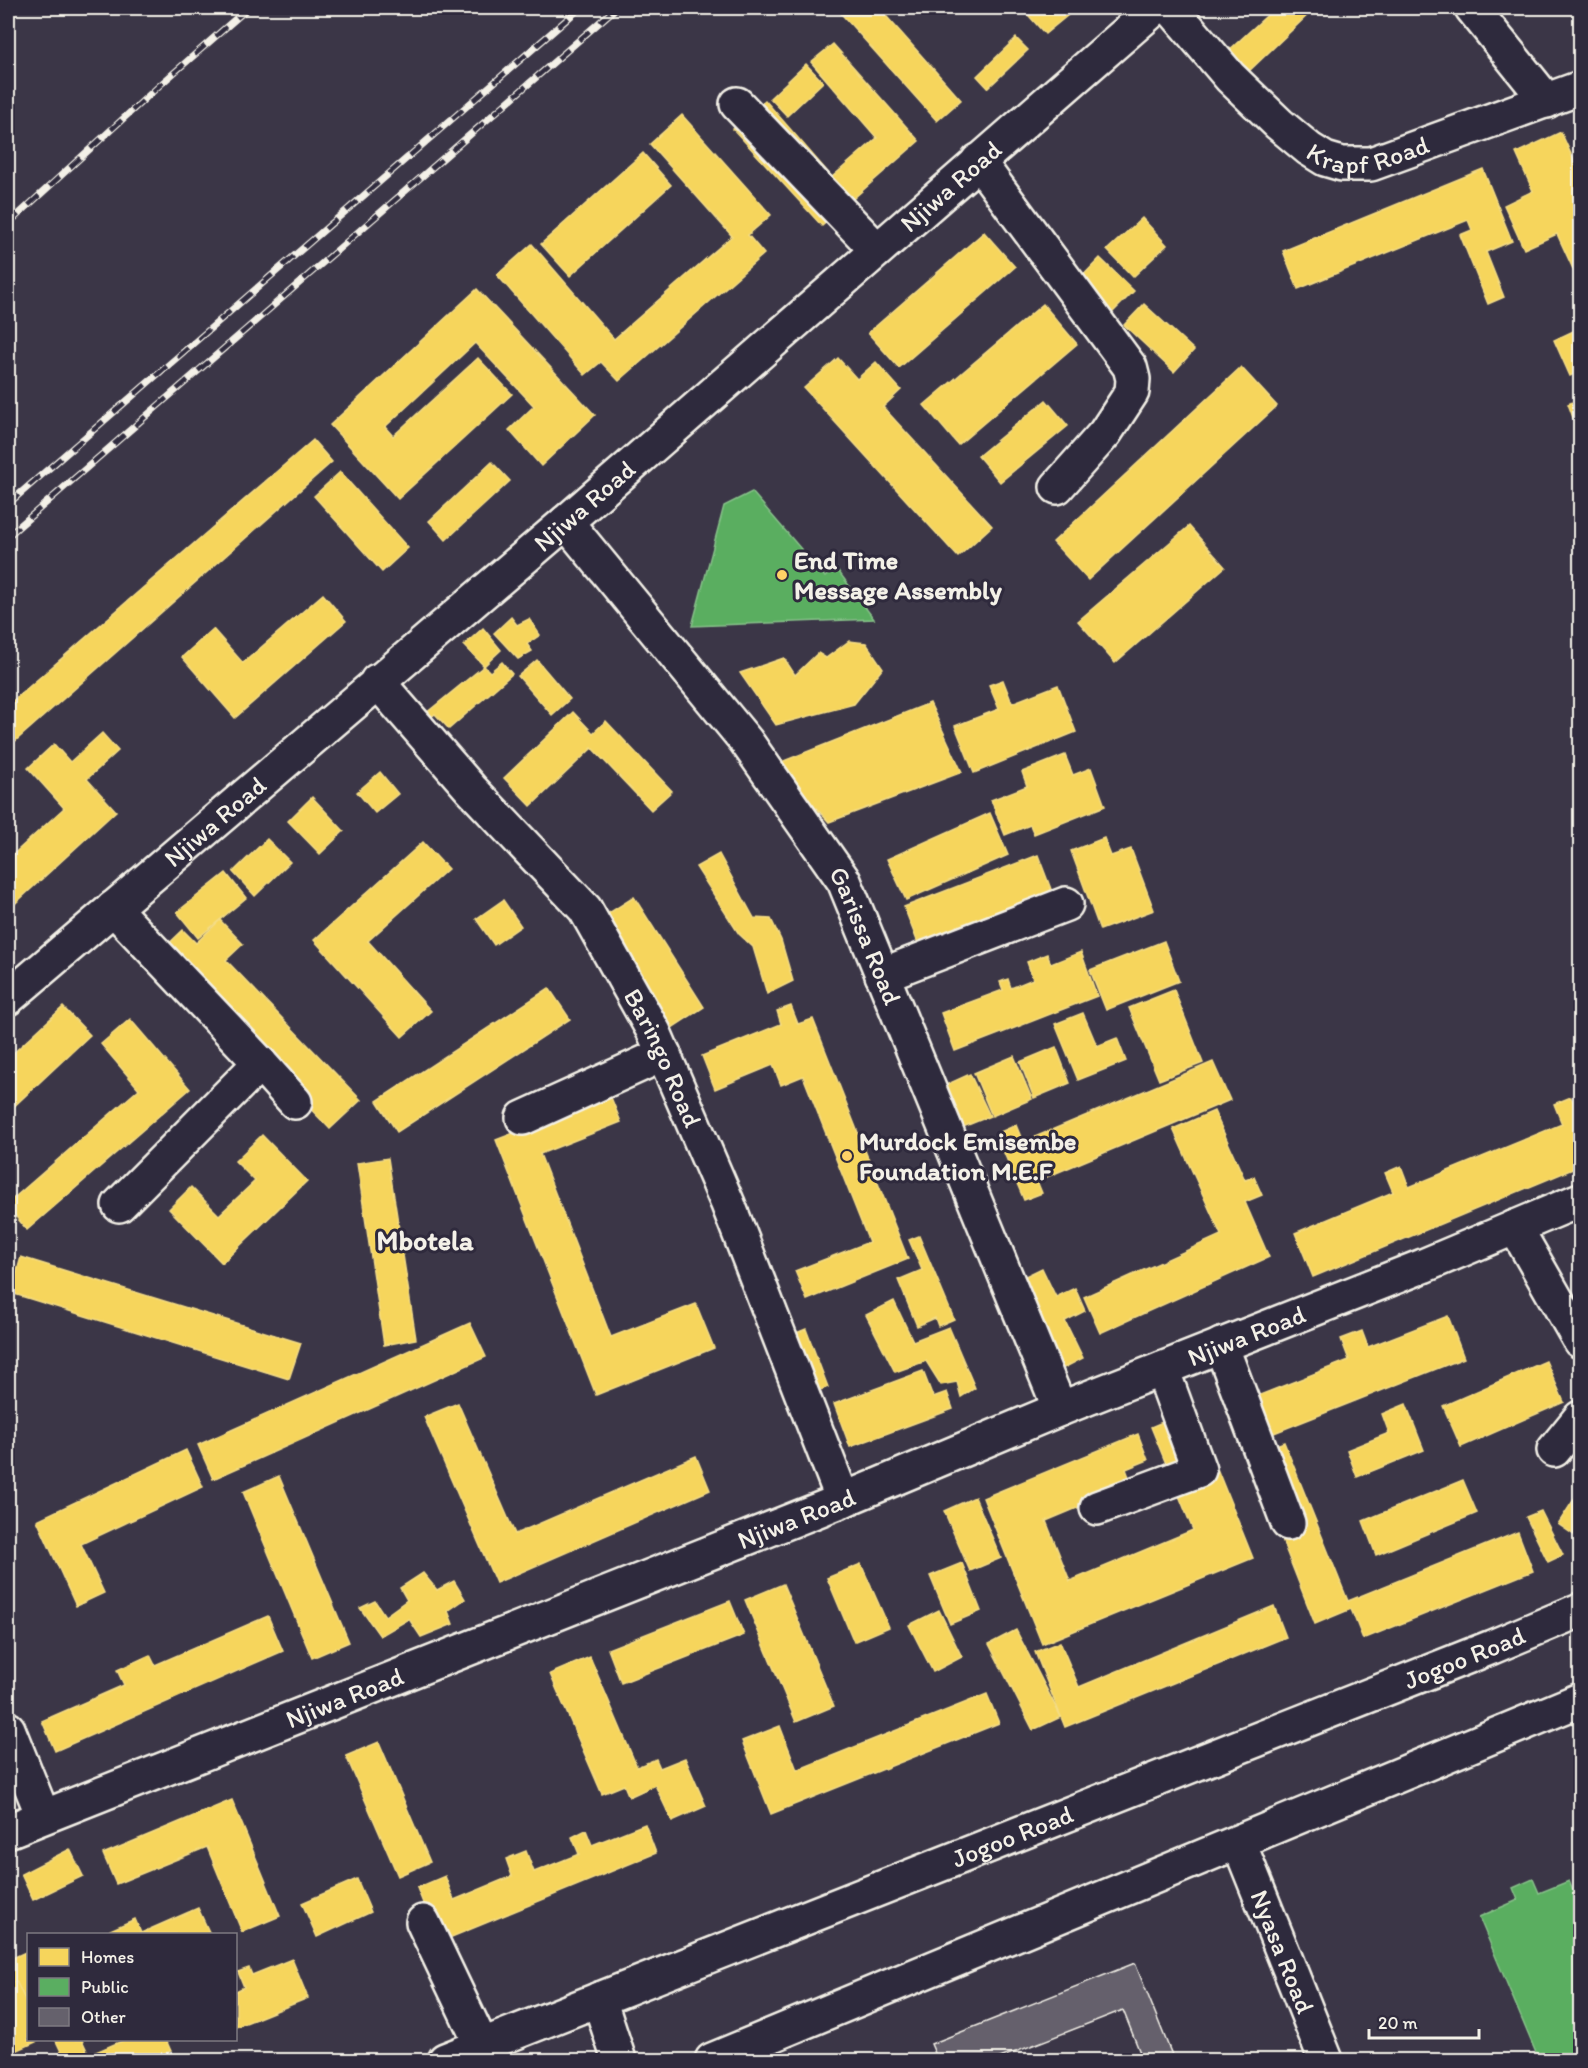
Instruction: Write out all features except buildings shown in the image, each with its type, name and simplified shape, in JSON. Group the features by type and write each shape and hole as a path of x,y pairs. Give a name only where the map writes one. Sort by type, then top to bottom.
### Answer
{"street":[{"name":"Njiwa Road","path":"8,998 566,522 1155,8"},
{"name":"Krapf Road","path":"1171,8 1230,77 1279,124 1325,159 1342,164 1371,164 1581,88"},
{"path":"1472,8 1547,101"},
{"path":"737,104 877,250"},
{"path":"978,161 1130,367 1133,379 1132,392 1105,434 1057,487"},
{"name":"Garissa Road","path":"566,522 746,741 844,881 1060,1409"},
{"name":"Baringo Road","path":"378,681 471,789 585,909 664,1054 728,1204 843,1500"},
{"path":"882,975 1066,904"},
{"path":"113,908 294,1102"},
{"path":"523,1118 664,1054"},
{"path":"119,1205 260,1063"},
{"name":"Njiwa Road","path":"8,1831 843,1500 1060,1409 1581,1200"},
{"path":"1515,1227 1581,1341"},
{"path":"1221,1345 1288,1523"},
{"path":"1097,1508 1199,1470 1162,1369"},
{"path":"1554,1450 1581,1418"},
{"name":"Jogoo Road","path":"445,2061 1581,1610"},
{"path":"712,2061 1581,1700"},
{"path":"8,1729 43,1816"},
{"name":"Nyasa Road","path":"1239,1843 1326,2061"},
{"path":"423,1922 482,2046"},
{"path":"599,1999 619,2061"}],"railway":[{"path":"8,224 248,8"},
{"path":"8,504 580,8"},
{"path":"8,536 616,8"}],"place":[{"name":"End Time Message Assembly","path":"782,575"},
{"name":"Murdock Emisembe Foundation M.E.F","path":"847,1156"}],"district":[{"name":"Mbotela","path":"425,1240"}]}
